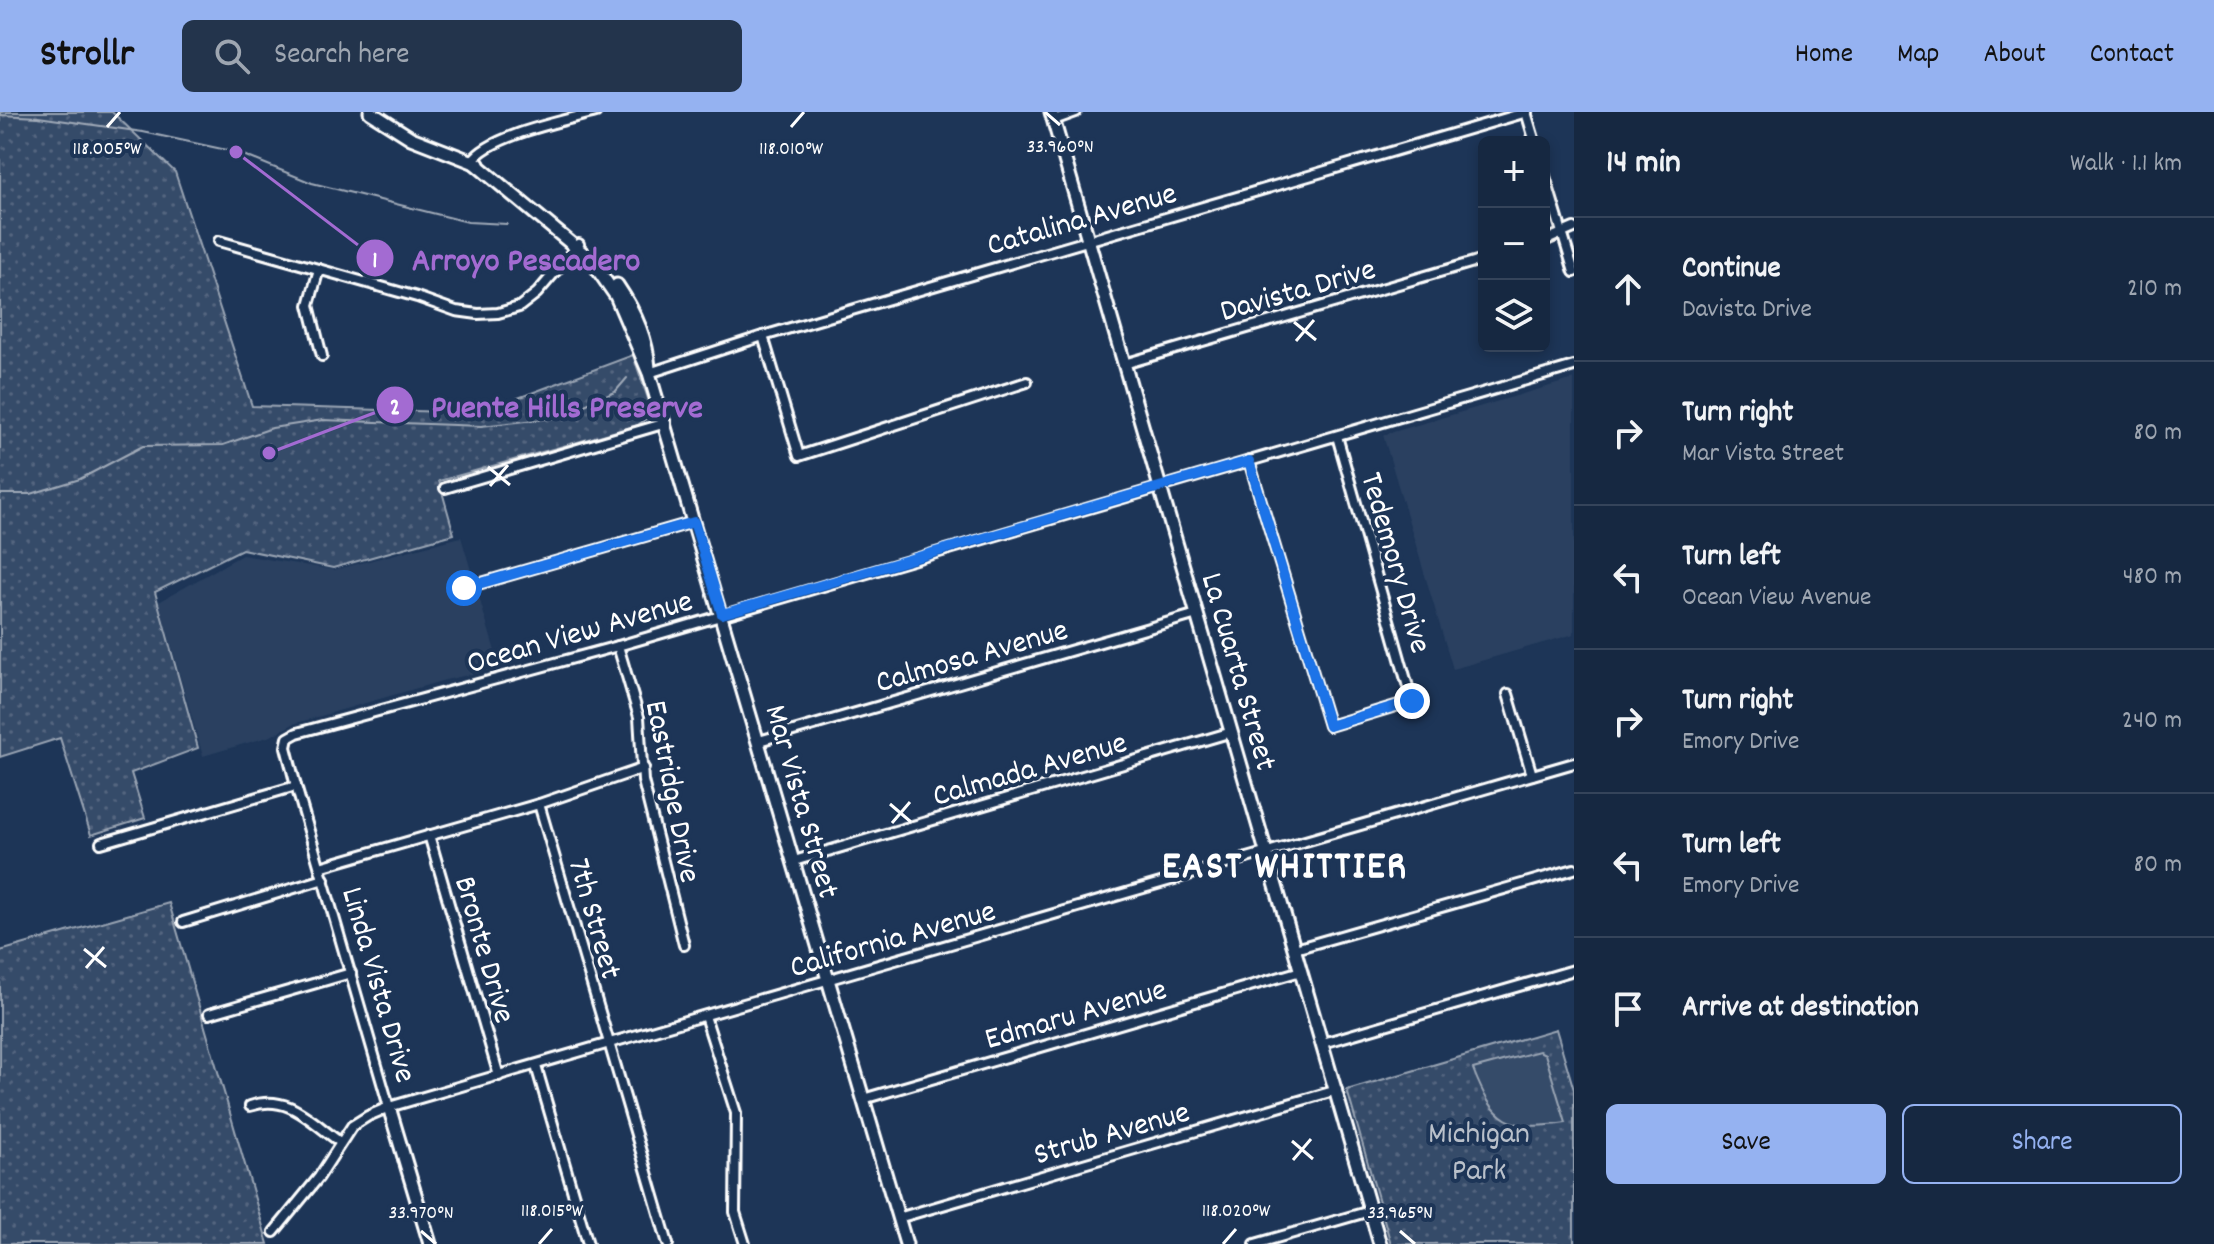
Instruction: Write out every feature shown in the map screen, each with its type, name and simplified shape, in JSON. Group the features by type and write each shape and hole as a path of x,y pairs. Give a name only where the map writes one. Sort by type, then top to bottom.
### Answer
{"street":[{"name":"Mar Vista Street","path":"370,112 411,138 495,173 615,282 632,311 648,349 649,373 906,1244"},
{"path":"472,161 479,151 499,140 596,112"},
{"path":"1052,116 1076,112"},
{"path":"1526,112 1533,136"},
{"name":"Catalina Avenue","path":"649,373 763,336 1526,112"},
{"name":"La Cuarta Street","path":"1052,116 1380,1244"},
{"path":"1550,193 1574,272"},
{"path":"1550,240 1574,228"},
{"path":"219,241 456,311 498,313 519,307 537,293 578,246"},
{"name":"Davista Drive","path":"1124,364 1478,261"},
{"path":"319,269 309,305 322,356"},
{"path":"763,336 799,456 1027,382"},
{"name":"Ocean View Avenue","path":"288,738 311,729 618,646 1574,366"},
{"path":"445,488 666,423"},
{"name":"Tedemory Drive","path":"1249,461 1329,726 1412,701 1337,436"},
{"path":"464,588 694,522"},
{"name":"Calmosa Avenue","path":"759,741 1197,614"},
{"name":"Eastridge Drive","path":"618,646 639,717 643,781 684,945"},
{"path":"1508,694 1532,775"},
{"name":"Calmada Avenue","path":"794,861 1232,732"},
{"name":"Linda Vista Drive","path":"288,738 286,747 296,786 430,1244"},
{"name":"California Avenue","path":"274,1232 319,1177 340,1142 359,1120 389,1107 1574,763"},
{"path":"320,867 539,804 644,768"},
{"path":"101,843 296,786"},
{"name":"7th Street","path":"539,804 668,1244"},
{"name":"Bronte Drive","path":"429,835 499,1076"},
{"path":"1295,949 1574,869"},
{"path":"183,922 324,879"},
{"path":"1323,1043 1574,970"},
{"name":"Edmaru Avenue","path":"863,1099 1301,971"},
{"path":"209,1014 351,973"},
{"path":"705,1016 736,1113 735,1212 745,1244"},
{"path":"536,1066 588,1244"},
{"name":"Strub Avenue","path":"898,1218 1337,1090"},
{"path":"250,1106 266,1100 284,1102 340,1142"},
{"path":"1255,1244 1370,1211"}],"shaded area":[{"path":"1574,379 1574,634 1453,669 1383,435"},
{"path":"461,537 500,668 445,680 293,724 271,736 203,756 159,602 242,555 334,570"}],"green space":[{"path":"0,112 112,112 175,172 252,406 478,413 633,355 653,413 638,425 439,481 454,534 333,568 242,549 155,592 198,748 131,773 145,818 91,835 60,738 0,757"},
{"path":"169,903 268,1244 0,1244 0,951"},
{"name":"Michigan Park","path":"1556,1029 1574,1090 1574,1244 1391,1244 1347,1090"},
{"path":"1539,1051 1545,1054 1566,1123 1530,1126 1506,1119 1488,1101 1473,1069"}],"waterway":[{"path":"0,115 38,117 143,132 236,152 312,183 468,222 507,224"},
{"path":"0,494 31,494 80,479 143,446 223,445 272,428 323,420 481,426 554,418 615,392 627,378"}],"place":[{"name":"Arroyo Pescadero","path":"236,152"},
{"name":"Puente Hills Preserve","path":"269,453"}],"district":[{"name":"EAST WHITTIER","path":"1285,863"}],"route":[{"path":"464,588 694,522 722,614 1249,461 1329,726 1412,701"}]}
